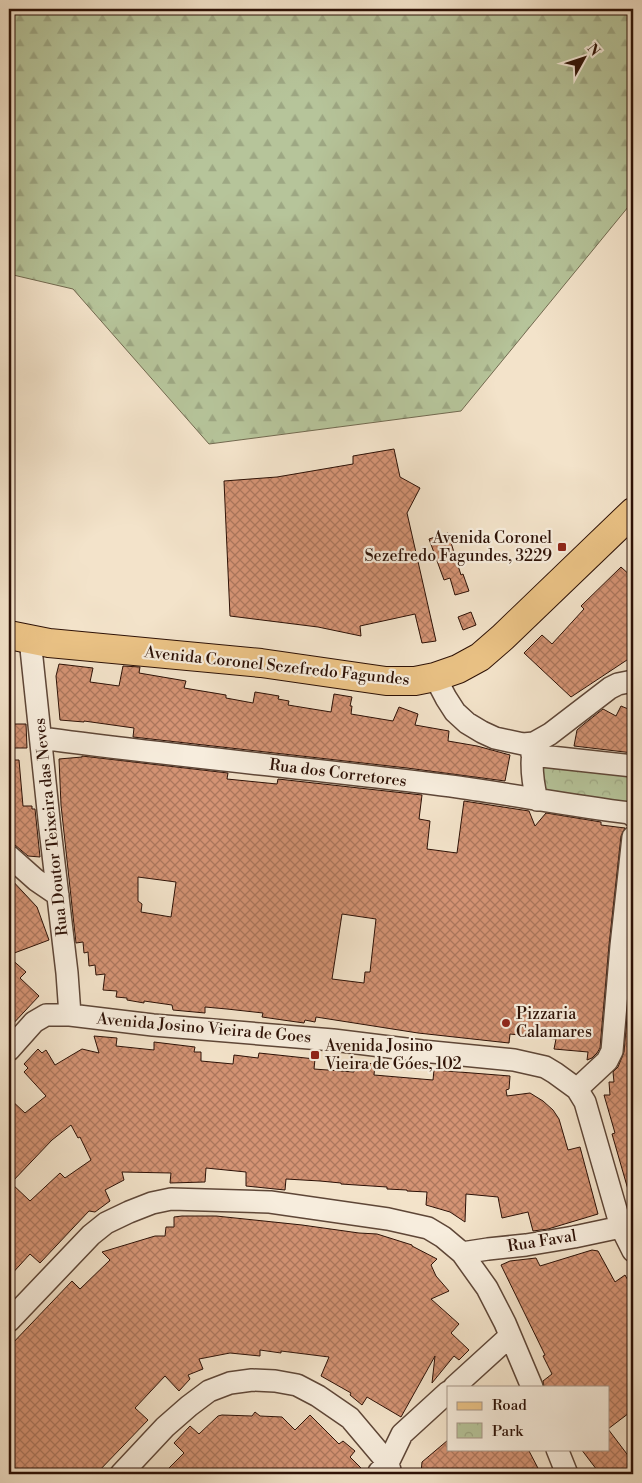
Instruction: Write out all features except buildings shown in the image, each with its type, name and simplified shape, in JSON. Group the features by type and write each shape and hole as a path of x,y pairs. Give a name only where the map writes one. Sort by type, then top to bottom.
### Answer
{"main road":[{"name":"Avenida Coronel Sezefredo Fagundes","path":"20,637 49,643 261,663 386,680 415,680 435,677 458,669 480,657 510,631 633,512"}],"street":[{"name":"Rua Doutor Teixeira das Neves","path":"20,637 41,738 70,1014"},
{"path":"435,677 455,712 467,723 482,732 508,742 523,744 533,749 633,766"},
{"path":"537,800 532,783 533,749 610,688 633,681"},
{"name":"Rua dos Corretores","path":"41,738 458,787 633,816"},
{"path":"577,1089 607,1061 612,1051 633,837"},
{"path":"9,856 36,880 58,895"},
{"name":"Avenida Josino Vieira de Goes","path":"9,1050 34,1022 46,1015 70,1014 154,1025 333,1040 514,1060 544,1067 555,1072 577,1089 585,1102 627,1225 633,1252"},
{"path":"9,1321 60,1266 106,1223 152,1203 172,1199 270,1202 388,1219 428,1228 443,1237 462,1254 487,1288 532,1386"},
{"name":"Rua Faval","path":"462,1254 526,1245 627,1225"},
{"path":"455,1386 510,1336"},
{"path":"121,1474 166,1427 209,1391 230,1383 252,1380 275,1381 297,1385 318,1396 350,1418 386,1470"},
{"path":"386,1470 402,1434 447,1393"},
{"path":"557,1450 567,1474"}],"green space":[{"path":"9,9 633,9 633,201 461,411 209,444 73,289 9,274"},
{"path":"538,757 633,767 633,810 541,797"}],"place":[{"name":"Avenida Coronel Sezefredo Fagundes, 3229","path":"562,547"},
{"name":"Pizzaria Calamares","path":"506,1023"},
{"name":"Avenida Josino Vieira de Góes, 102","path":"315,1055"}]}
